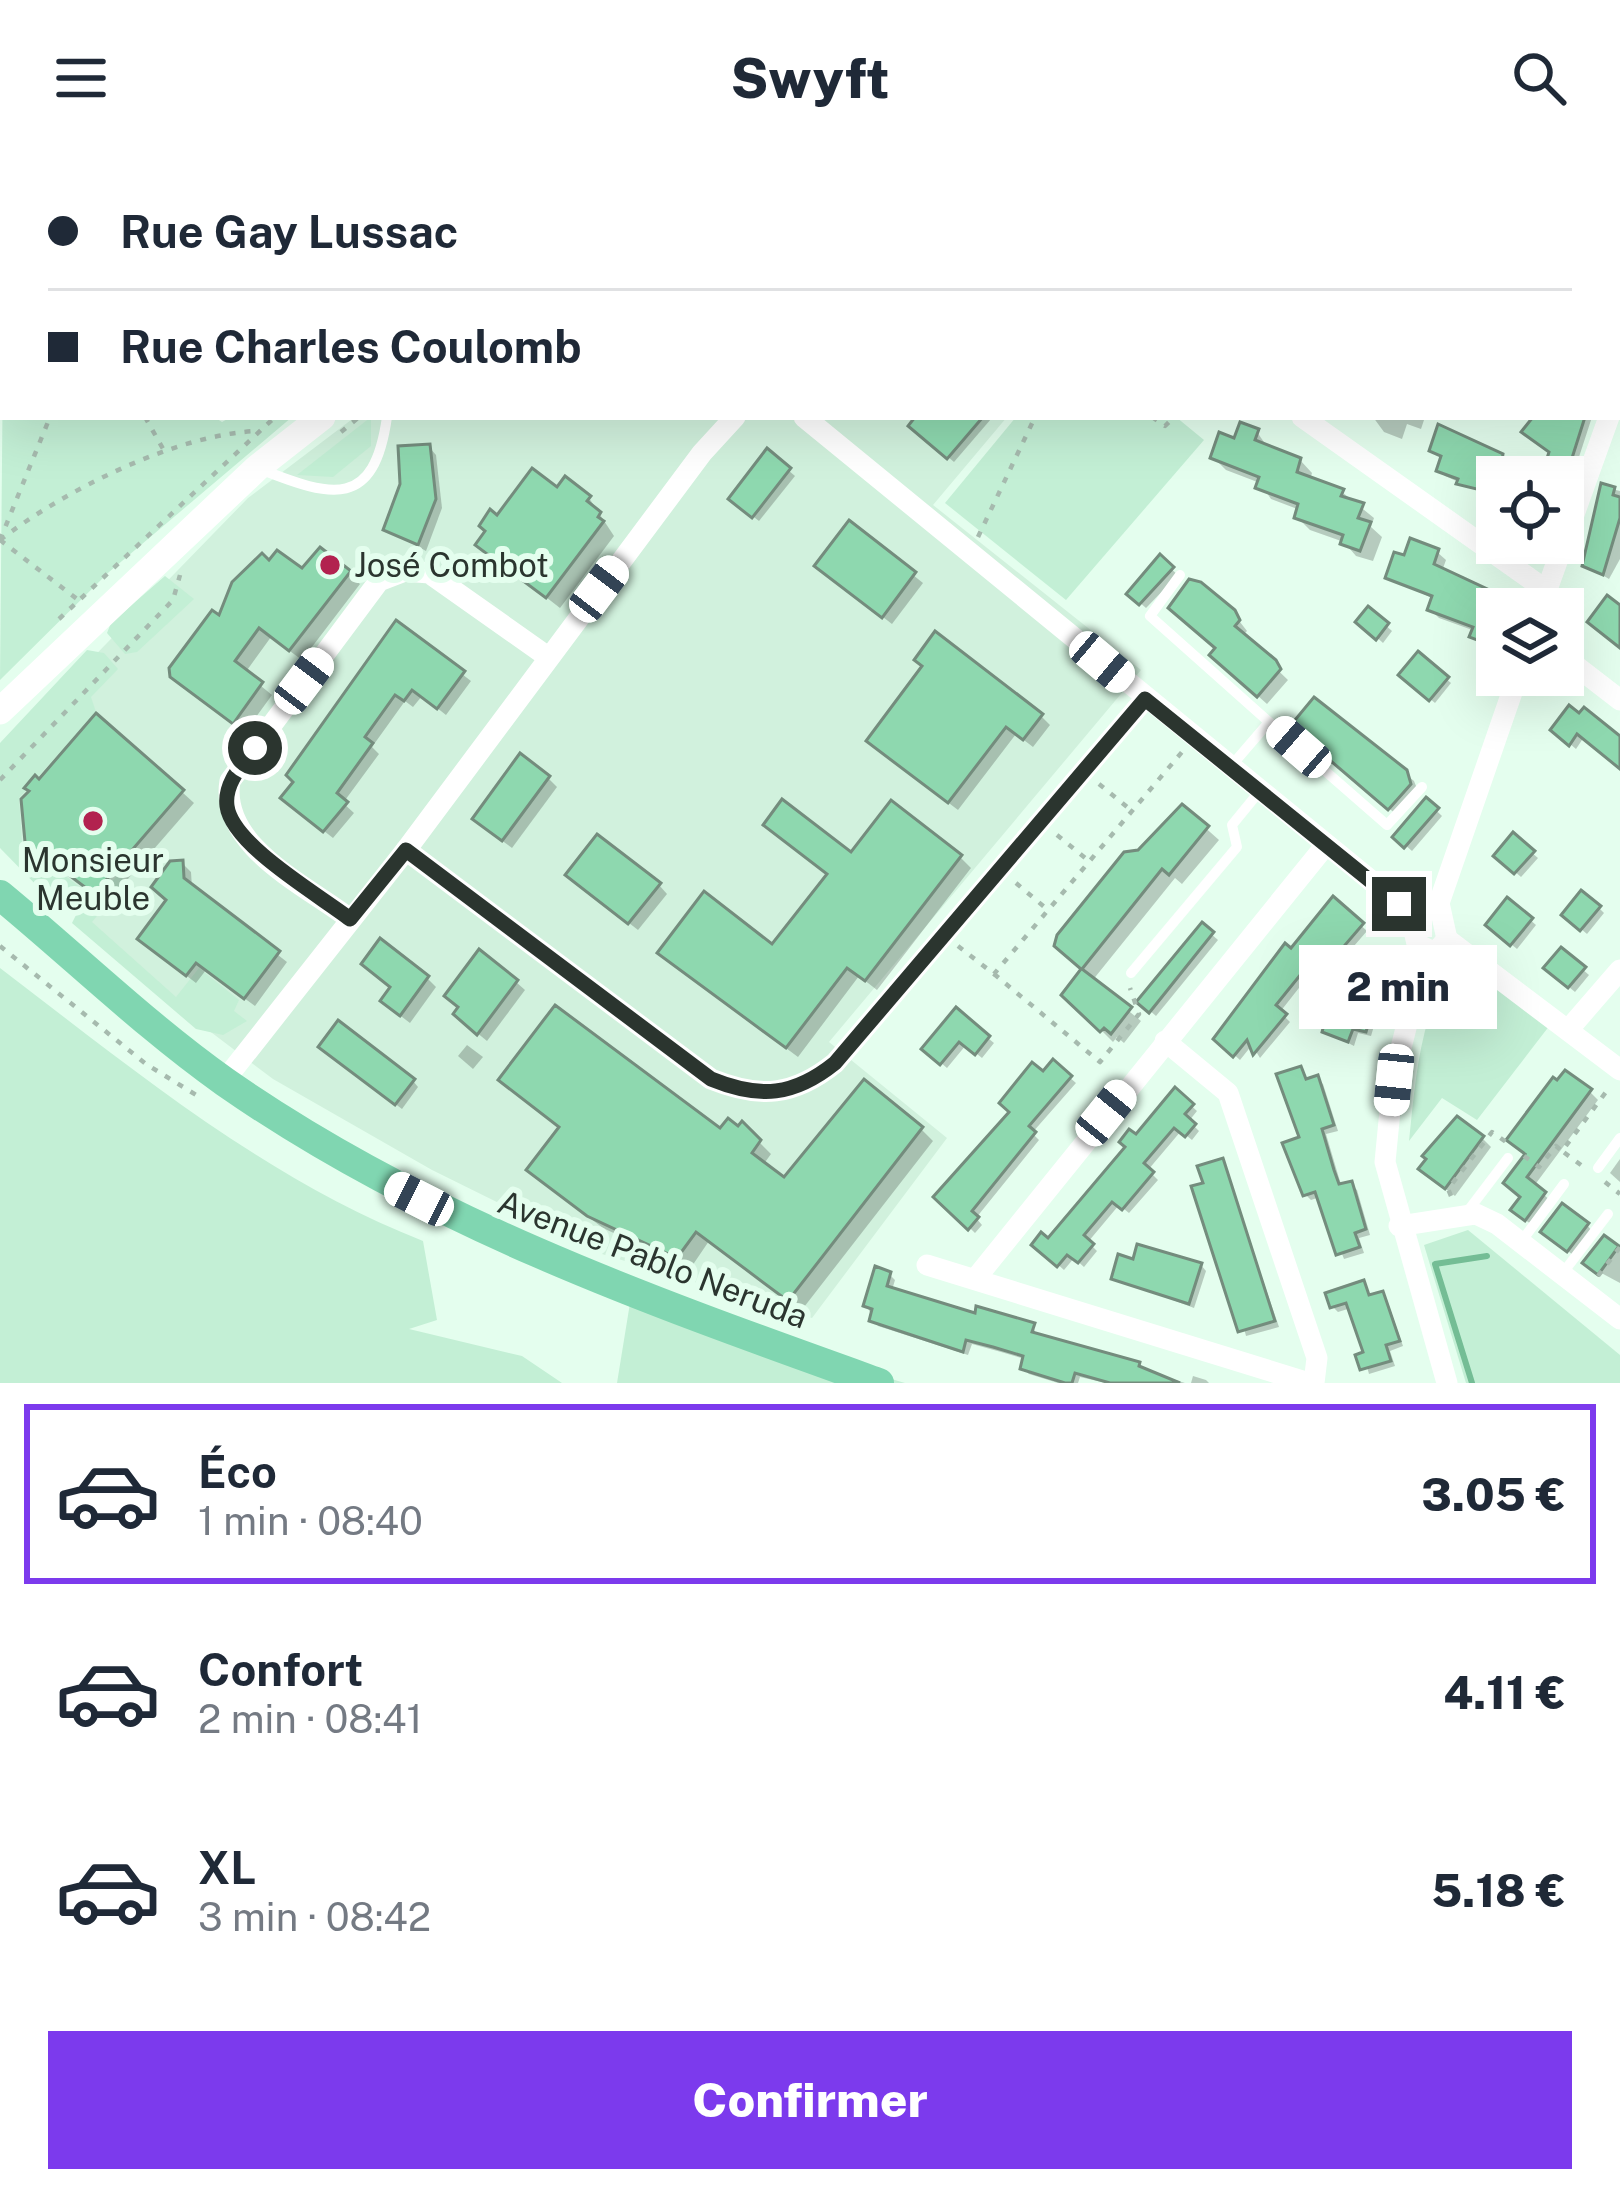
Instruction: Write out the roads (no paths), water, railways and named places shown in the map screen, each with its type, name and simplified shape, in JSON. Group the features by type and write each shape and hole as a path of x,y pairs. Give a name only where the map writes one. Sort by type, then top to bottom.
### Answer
{"main road":[{"path":"0,711 257,468 325,429"},
{"name":"Avenue Pablo Neruda","path":"0,895 224,1081 389,1184 478,1230 609,1286 879,1383"}],"street":[{"path":"224,1081 733,420"},
{"path":"807,420 1413,915"},
{"path":"1306,420 1528,588"},
{"path":"1547,588 1608,420"},
{"path":"350,919 250,844 233,824 226,804 230,782 379,581 405,571 429,573 548,657"},
{"path":"1584,672 1620,700"},
{"path":"1511,696 1439,903 1447,939 1620,1072"},
{"path":"406,850 711,1079 741,1091 773,1095 809,1083 835,1063 1145,699"},
{"path":"976,1278 1325,846"},
{"path":"1439,903 1415,906 1417,944 1435,953 1447,939"},
{"path":"1425,952 1394,1080 1385,1162 1399,1226 1447,1383"},
{"path":"1568,1030 1620,970"},
{"path":"927,1265 1311,1383 1317,1358 1228,1093 1165,1041"},
{"path":"1399,1226 1465,1214 1497,1223 1620,1318"}],"lane":[{"path":"257,468 316,491 357,486 381,460 387,420"},
{"path":"1180,575 1150,616 1269,722 1387,825 1422,787"},
{"path":"1230,768 1269,722"},
{"path":"1131,974 1237,847 1232,825 1259,791"},
{"path":"1598,1168 1620,1138"},
{"path":"1465,1214 1508,1158"},
{"path":"1521,1242 1564,1184"},
{"path":"1562,1274 1608,1214"}],"waterway":[{"path":"1472,1383 1435,1264 1487,1256"}],"place":[{"name":"José Combot","path":"330,565"},
{"name":"Monsieur Meuble","path":"93,821"}]}
